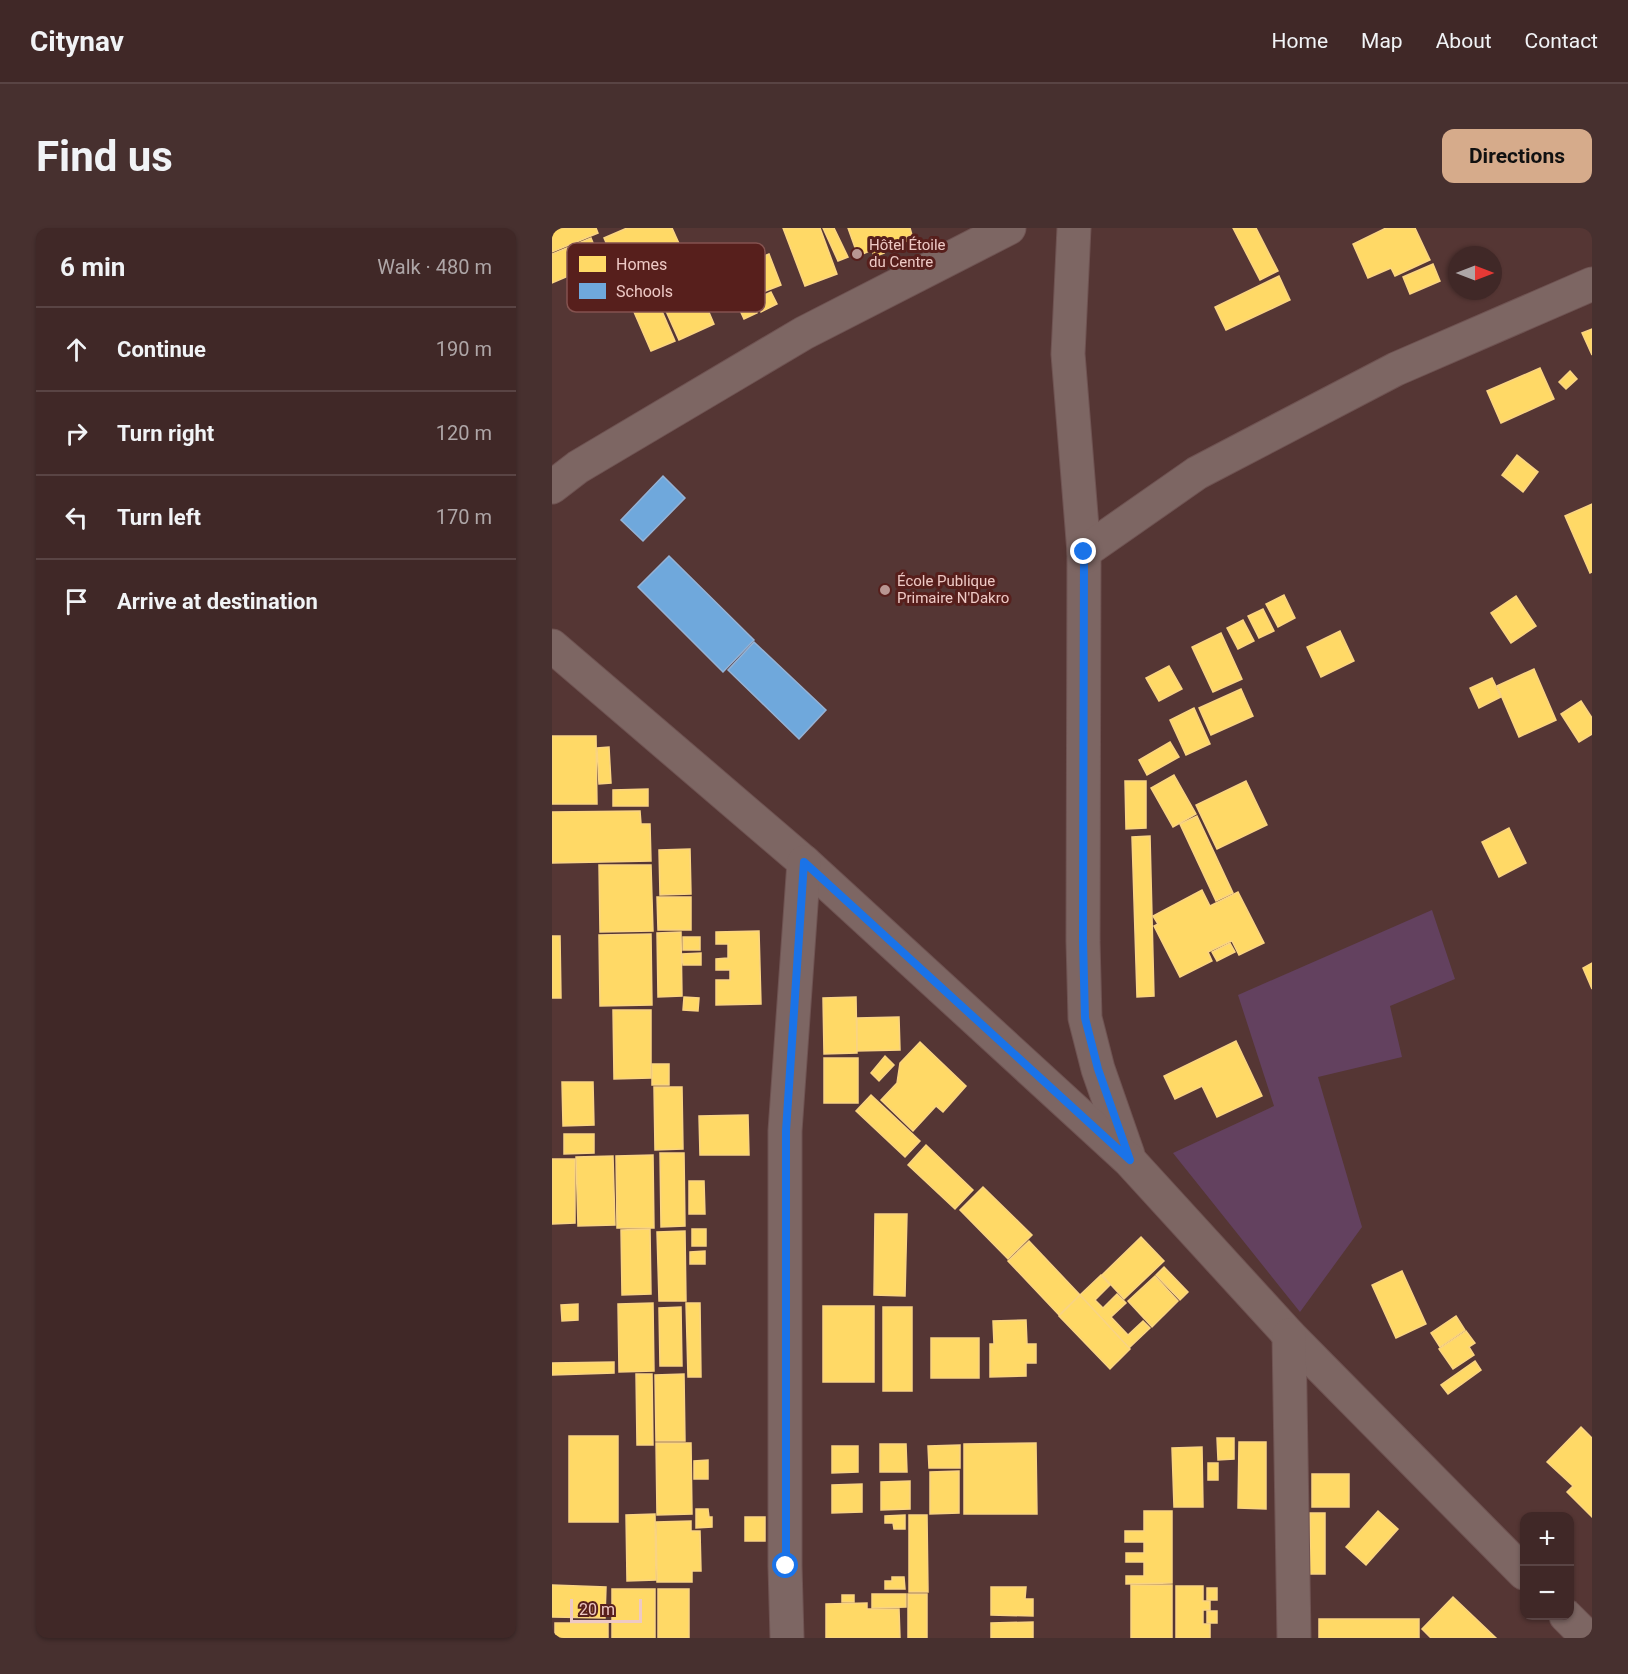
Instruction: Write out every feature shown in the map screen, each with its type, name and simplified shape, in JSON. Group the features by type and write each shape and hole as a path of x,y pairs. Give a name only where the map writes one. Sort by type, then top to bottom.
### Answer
{"street":[{"path":"552,487 578,467 804,333 1009,228"},
{"path":"1074,228 1068,354 1084,552 1083,941 1085,1018 1098,1069 1130,1160"},
{"path":"1084,552 1207,468 1396,369 1592,284"},
{"path":"552,646 804,862 1130,1160 1289,1335 1520,1569"},
{"path":"787,1638 786,1131 804,862"},
{"path":"1289,1335 1294,1638"},
{"path":"1570,1620 1588,1638"}],"shaded area":[{"path":"1432,910 1455,979 1390,1006 1402,1057 1318,1077 1362,1227 1300,1312 1173,1153 1274,1106 1238,995"}],"building: Homes":[{"path":"552,228 596,228 598,233 574,243 567,243 567,246 552,252"},
{"path":"627,228 672,228 679,243 606,243 604,238"},
{"path":"783,228 820,228 837,274 805,286"},
{"path":"823,228 834,228 848,257 838,261"},
{"path":"848,228 910,228 912,235 906,237 907,241 899,244 897,240 881,247 884,253 874,257 872,250 858,256"},
{"path":"1233,228 1256,228 1278,271 1260,280"},
{"path":"1386,228 1415,228 1430,260 1395,276 1391,268 1368,278 1353,244"},
{"path":"591,238 593,243 579,243"},
{"path":"567,248 567,277 552,283 552,254"},
{"path":"769,254 781,285 765,291 765,256"},
{"path":"1433,264 1440,281 1410,294 1403,277"},
{"path":"1279,276 1290,300 1226,330 1215,307"},
{"path":"771,292 777,304 765,310 765,295"},
{"path":"634,312 662,312 675,341 651,351"},
{"path":"666,312 709,312 714,324 679,340"},
{"path":"741,312 757,312 757,313 744,319"},
{"path":"1592,329 1592,355 1582,333"},
{"path":"1540,368 1554,399 1501,423 1487,391"},
{"path":"1570,371 1577,379 1566,389 1559,382"},
{"path":"1517,455 1538,472 1523,492 1502,475"},
{"path":"1592,504 1592,572 1590,573 1565,516"},
{"path":"1284,595 1295,618 1278,627 1266,604"},
{"path":"1516,596 1536,626 1511,643 1491,613"},
{"path":"1263,609 1274,631 1259,638 1248,616"},
{"path":"1243,620 1254,641 1238,649 1227,628"},
{"path":"1340,631 1354,661 1321,677 1307,647"},
{"path":"1221,633 1242,679 1213,692 1192,647"},
{"path":"1169,666 1182,689 1159,701 1146,678"},
{"path":"1534,669 1556,720 1519,737 1497,686"},
{"path":"1492,678 1501,697 1479,708 1470,688"},
{"path":"1241,689 1253,716 1211,735 1199,708"},
{"path":"1581,701 1592,718 1592,734 1579,742 1561,714"},
{"path":"1194,708 1210,744 1186,755 1170,720"},
{"path":"552,736 596,736 597,804 552,804"},
{"path":"1170,742 1179,757 1147,775 1139,760"},
{"path":"609,747 611,783 599,784 597,748"},
{"path":"1174,775 1196,814 1173,827 1151,788"},
{"path":"1125,781 1146,781 1146,828 1126,829"},
{"path":"1246,781 1267,825 1217,849 1196,805"},
{"path":"648,789 648,806 613,806 613,790"},
{"path":"640,811 641,824 650,824 651,861 552,863 552,812"},
{"path":"1197,816 1233,893 1216,901 1180,824"},
{"path":"1509,828 1526,863 1499,877 1482,842"},
{"path":"1150,836 1154,996 1137,997 1132,837"},
{"path":"690,849 691,894 660,895 659,850"},
{"path":"599,865 651,865 653,931 600,932"},
{"path":"1202,890 1210,906 1238,892 1264,943 1239,955 1232,941 1229,942 1208,952 1212,961 1180,977 1154,926 1158,924 1153,916"},
{"path":"657,897 691,897 691,930 658,930"},
{"path":"759,931 761,1004 716,1005 716,980 730,980 730,970 716,970 716,959 728,958 728,944 716,944 716,932"},
{"path":"681,932 682,996 658,997 657,933"},
{"path":"651,934 652,1005 600,1006 599,935"},
{"path":"552,936 560,936 561,998 552,998"},
{"path":"683,937 700,937 700,950 683,950"},
{"path":"1230,943 1235,952 1217,961 1212,952"},
{"path":"701,953 701,965 683,965 682,954"},
{"path":"1592,963 1592,989 1583,968"},
{"path":"684,997 699,998 698,1011 683,1010"},
{"path":"856,997 857,1053 824,1054 823,998"},
{"path":"613,1010 651,1010 651,1078 614,1079"},
{"path":"899,1017 900,1050 857,1051 857,1018"},
{"path":"1236,1041 1262,1096 1217,1117 1202,1086 1175,1099 1164,1076"},
{"path":"920,1042 966,1086 943,1112 936,1106 913,1131 881,1100 897,1083 900,1063"},
{"path":"885,1056 894,1065 879,1081 871,1073"},
{"path":"824,1058 858,1058 858,1103 824,1103"},
{"path":"652,1064 669,1064 669,1085 652,1085"},
{"path":"562,1082 593,1082 594,1125 563,1126"},
{"path":"654,1087 682,1087 683,1149 655,1150"},
{"path":"871,1095 920,1141 905,1157 856,1111"},
{"path":"748,1115 749,1155 700,1155 699,1116"},
{"path":"564,1134 594,1134 594,1153 564,1154"},
{"path":"926,1145 973,1190 955,1209 908,1165"},
{"path":"660,1153 684,1153 685,1226 661,1227"},
{"path":"653,1155 654,1228 617,1228 616,1156"},
{"path":"613,1156 615,1225 578,1226 576,1157"},
{"path":"552,1159 575,1159 575,1223 552,1224"},
{"path":"689,1181 704,1181 705,1214 689,1214"},
{"path":"983,1187 1032,1235 1008,1259 960,1210"},
{"path":"875,1214 907,1214 905,1296 874,1295"},
{"path":"650,1229 651,1294 622,1295 621,1230"},
{"path":"692,1229 706,1229 706,1246 692,1246"},
{"path":"685,1231 686,1301 659,1301 657,1232"},
{"path":"1141,1237 1164,1261 1124,1299 1102,1275"},
{"path":"1029,1241 1080,1295 1059,1315 1008,1261"},
{"path":"705,1251 705,1264 690,1264 690,1252"},
{"path":"1164,1267 1188,1292 1180,1300 1156,1275"},
{"path":"1402,1271 1426,1324 1396,1338 1372,1285"},
{"path":"1101,1275 1110,1285 1095,1300 1103,1308 1117,1294 1126,1303 1111,1317 1128,1335 1143,1321 1150,1328 1129,1348 1080,1295"},
{"path":"1155,1276 1178,1301 1152,1327 1128,1301"},
{"path":"1080,1295 1130,1349 1110,1369 1059,1316"},
{"path":"653,1303 654,1371 619,1372 618,1304"},
{"path":"686,1303 700,1303 701,1377 688,1377"},
{"path":"578,1304 578,1320 562,1321 561,1305"},
{"path":"823,1306 874,1306 874,1382 823,1382"},
{"path":"681,1307 682,1366 660,1366 659,1308"},
{"path":"883,1307 912,1307 912,1391 883,1391"},
{"path":"1456,1316 1465,1330 1440,1347 1431,1333"},
{"path":"1026,1320 1027,1344 1036,1344 1036,1363 1026,1363 1026,1376 990,1377 990,1344 994,1344 993,1321"},
{"path":"1466,1331 1475,1343 1469,1347 1474,1355 1453,1369 1439,1349"},
{"path":"931,1338 979,1338 979,1378 931,1378"},
{"path":"1475,1361 1481,1370 1448,1394 1441,1385"},
{"path":"614,1362 614,1373 552,1375 552,1363"},
{"path":"636,1374 652,1374 653,1445 637,1445"},
{"path":"684,1374 685,1441 656,1441 655,1375"},
{"path":"1581,1427 1592,1438 1592,1517 1567,1492 1573,1486 1547,1462"},
{"path":"569,1436 618,1436 618,1522 569,1522"},
{"path":"1217,1438 1234,1438 1234,1459 1218,1460"},
{"path":"1239,1442 1266,1442 1266,1509 1238,1508"},
{"path":"656,1443 691,1443 692,1514 657,1515"},
{"path":"1036,1443 1037,1514 964,1514 964,1444"},
{"path":"880,1444 906,1444 907,1472 880,1472"},
{"path":"960,1445 960,1468 929,1468 928,1446"},
{"path":"832,1446 858,1446 858,1472 832,1473"},
{"path":"1202,1447 1203,1507 1174,1507 1172,1448"},
{"path":"708,1460 708,1479 694,1479 694,1461"},
{"path":"1208,1463 1218,1463 1218,1480 1208,1480"},
{"path":"959,1471 959,1513 930,1514 930,1472"},
{"path":"1312,1474 1349,1474 1349,1507 1312,1507"},
{"path":"910,1481 910,1509 881,1510 881,1482"},
{"path":"862,1484 862,1512 832,1513 832,1485"},
{"path":"696,1509 708,1509 709,1517 712,1517 712,1527 696,1528"},
{"path":"1144,1511 1172,1511 1172,1583 1126,1584 1126,1576 1144,1576 1144,1562 1126,1562 1126,1553 1144,1553 1144,1542 1125,1542 1125,1531 1144,1531"},
{"path":"1378,1511 1398,1529 1366,1565 1346,1547"},
{"path":"1310,1513 1325,1513 1325,1574 1310,1574"},
{"path":"655,1514 656,1580 627,1581 626,1515"},
{"path":"905,1515 905,1529 894,1529 893,1523 885,1523 885,1516"},
{"path":"909,1515 927,1515 928,1592 909,1592"},
{"path":"745,1517 765,1517 765,1541 745,1541"},
{"path":"691,1521 691,1531 700,1531 701,1571 692,1571 692,1582 657,1582 656,1522"},
{"path":"892,1577 904,1577 905,1589 885,1589 885,1581 892,1581"},
{"path":"552,1585 606,1587 605,1618 552,1617"},
{"path":"1131,1585 1172,1585 1172,1638 1131,1638"},
{"path":"1176,1586 1203,1586 1203,1601 1210,1601 1210,1610 1203,1610 1203,1624 1210,1624 1210,1638 1176,1638"},
{"path":"991,1587 1026,1587 1025,1599 1033,1599 1033,1616 991,1615"},
{"path":"1207,1588 1217,1588 1217,1600 1207,1600"},
{"path":"612,1589 655,1589 655,1638 612,1638"},
{"path":"658,1589 689,1589 689,1638 658,1638"},
{"path":"872,1594 906,1594 906,1607 872,1608"},
{"path":"908,1594 927,1594 927,1638 908,1638"},
{"path":"842,1595 854,1595 854,1602 842,1602"},
{"path":"1453,1597 1496,1638 1431,1638 1422,1629"},
{"path":"867,1603 867,1609 899,1609 900,1638 826,1638 826,1604"},
{"path":"1207,1611 1217,1611 1217,1623 1207,1623"},
{"path":"1319,1619 1419,1619 1419,1638 1319,1638"},
{"path":"1033,1622 1033,1638 991,1638 991,1623"},
{"path":"555,1623 608,1623 608,1638 555,1638"}],"building: Schools":[{"path":"663,476 685,498 643,541 621,520"},
{"path":"669,556 754,640 723,672 638,587"},
{"path":"754,642 826,710 799,739 728,670"}],"place":[{"name":"Hôtel Étoile du Centre","path":"857,254"},
{"name":"École Publique Primaire N'Dakro","path":"885,590"}],"route":[{"path":"786,1566 786,1131 804,862 1130,1160 1098,1069 1085,1018 1083,941 1084,552"}]}
